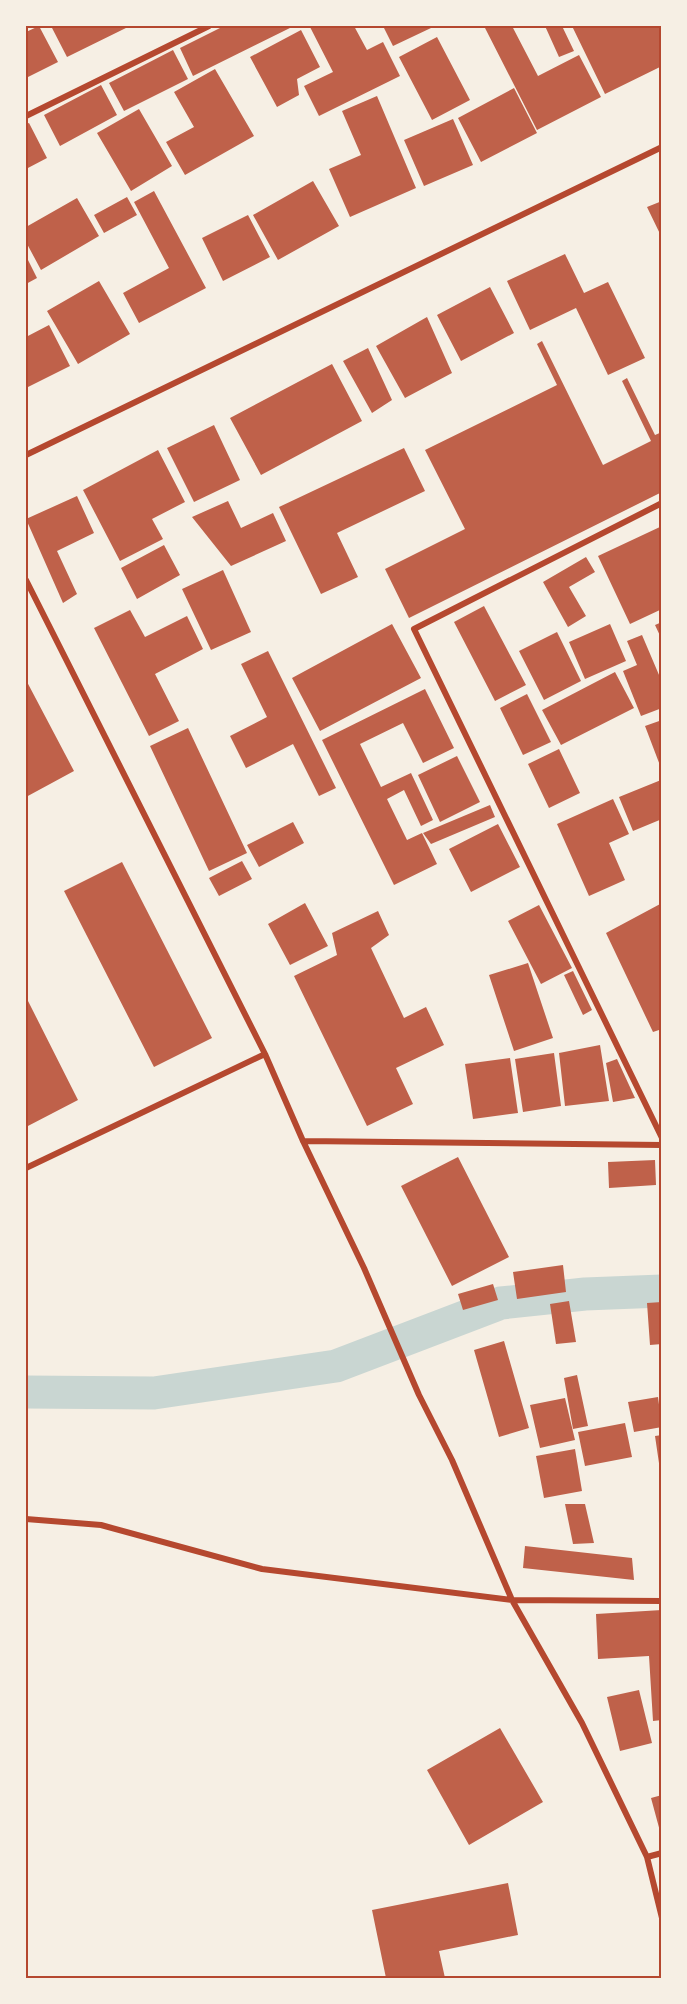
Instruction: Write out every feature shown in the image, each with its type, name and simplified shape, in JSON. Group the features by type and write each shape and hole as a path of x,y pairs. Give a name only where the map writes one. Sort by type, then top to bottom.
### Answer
{"street":[{"path":"26,116 209,26"},
{"path":"26,455 662,147"},
{"path":"662,502 414,629 662,1138"},
{"path":"26,580 265,1054 303,1141 364,1268 419,1395 452,1460 512,1600 582,1723 647,1857 662,1918"},
{"path":"26,1168 265,1054"},
{"path":"303,1141 662,1145"},
{"path":"26,1519 101,1525 262,1569 512,1600 662,1601"},
{"path":"647,1857 662,1853"}],"building":[{"path":"39,26 58,62 26,78 26,32"},
{"path":"51,26 130,26 67,57"},
{"path":"224,26 294,26 193,76 180,48"},
{"path":"354,26 367,50 383,42 400,76 319,116 304,86 333,72 310,27"},
{"path":"383,26 430,26 431,28 393,46"},
{"path":"484,26 512,26 538,76 579,55 601,97 537,130"},
{"path":"545,26 562,26 574,51 559,57"},
{"path":"572,26 662,26 662,66 605,94"},
{"path":"301,30 320,67 297,79 299,95 277,107 250,57"},
{"path":"437,37 470,100 432,120 399,57"},
{"path":"173,50 188,79 124,111 109,83"},
{"path":"215,69 254,136 185,175 166,142 194,127 174,92"},
{"path":"101,85 117,115 60,146 44,115"},
{"path":"514,88 537,133 481,162 458,118"},
{"path":"377,96 416,188 350,217 329,169 361,155 342,111"},
{"path":"139,109 172,166 131,191 97,133"},
{"path":"453,119 473,165 424,186 404,140"},
{"path":"29,123 47,158 26,169 26,124"},
{"path":"313,181 339,226 278,260 253,215"},
{"path":"154,191 206,288 139,323 123,293 169,268 134,202"},
{"path":"127,197 137,215 104,233 94,215"},
{"path":"77,198 99,236 41,270 26,242 26,227"},
{"path":"662,201 662,238 647,207"},
{"path":"248,215 270,257 223,281 202,238"},
{"path":"565,254 584,293 608,282 645,358 608,375 576,308 530,330 507,281"},
{"path":"26,256 37,278 26,284"},
{"path":"99,281 130,334 78,364 47,311"},
{"path":"490,287 514,333 461,361 437,315"},
{"path":"427,317 452,373 405,398 376,346"},
{"path":"49,325 70,366 26,388 26,337"},
{"path":"542,341 603,465 651,441 622,381 627,378 655,435 662,432 662,492 409,618 385,569 465,529 425,450 557,385 537,344"},
{"path":"368,348 392,400 372,413 343,361"},
{"path":"332,364 362,421 261,475 230,418"},
{"path":"214,425 240,480 194,502 167,448"},
{"path":"404,448 425,491 337,533 358,577 321,594 279,507"},
{"path":"158,450 185,502 152,519 163,539 120,561 83,490"},
{"path":"77,496 94,533 57,551 77,594 63,603 26,519"},
{"path":"228,501 241,528 273,513 286,541 231,566 192,517"},
{"path":"662,526 662,609 630,624 598,556"},
{"path":"164,545 180,575 137,599 121,568"},
{"path":"586,557 595,572 569,587 586,616 568,627 543,582"},
{"path":"223,570 251,632 211,650 182,589"},
{"path":"484,606 526,685 495,701 454,622"},
{"path":"130,610 145,637 187,616 203,649 155,674 179,721 149,736 94,628"},
{"path":"662,622 662,640 655,625"},
{"path":"392,624 421,678 320,731 292,678"},
{"path":"610,624 626,661 585,679 569,642"},
{"path":"557,632 581,681 544,700 519,651"},
{"path":"642,635 662,682 662,708 641,716 623,671 637,665 627,641"},
{"path":"268,651 336,788 319,796 293,744 246,768 230,736 267,717 241,664"},
{"path":"615,672 634,708 561,745 542,710"},
{"path":"26,680 74,771 26,797"},
{"path":"425,689 454,748 423,763 403,723 360,744 381,787 411,773 433,820 421,826 404,790 387,799 407,840 422,833 437,864 394,885 322,740"},
{"path":"527,694 551,742 523,755 500,708"},
{"path":"662,720 662,768 661,768 645,726"},
{"path":"188,728 247,853 209,871 150,746"},
{"path":"559,749 580,793 549,808 528,764"},
{"path":"457,756 480,802 440,822 418,775"},
{"path":"661,780 662,819 633,831 619,797"},
{"path":"613,799 629,834 609,843 625,880 589,896 557,824"},
{"path":"490,805 495,817 431,844 423,833"},
{"path":"293,822 304,843 259,867 247,845"},
{"path":"498,824 520,867 471,892 449,849"},
{"path":"242,861 252,879 219,896 209,878"},
{"path":"122,862 212,1038 154,1067 64,891"},
{"path":"305,903 328,946 290,965 268,924"},
{"path":"662,903 662,1029 653,1032 606,933"},
{"path":"539,905 572,968 541,984 508,921"},
{"path":"378,911 389,935 371,948 404,1018 426,1007 444,1045 396,1068 413,1104 367,1126 294,976 337,955 332,933"},
{"path":"528,963 553,1038 514,1051 489,975"},
{"path":"573,971 592,1010 583,1015 564,975"},
{"path":"26,997 78,1100 26,1127"},
{"path":"600,1045 609,1101 565,1106 559,1053"},
{"path":"554,1053 561,1106 523,1112 515,1059"},
{"path":"510,1058 518,1113 473,1119 465,1064"},
{"path":"617,1059 635,1098 613,1102 606,1063"},
{"path":"458,1157 509,1257 452,1286 401,1186"},
{"path":"655,1160 656,1185 609,1188 608,1162"},
{"path":"563,1265 566,1292 517,1299 513,1272"},
{"path":"493,1284 498,1300 463,1310 458,1294"},
{"path":"569,1301 576,1342 556,1344 550,1304"},
{"path":"662,1302 662,1344 650,1345 647,1303"},
{"path":"504,1341 529,1428 499,1437 474,1350"},
{"path":"577,1375 588,1426 573,1429 564,1378"},
{"path":"658,1397 662,1427 634,1432 628,1402"},
{"path":"565,1398 575,1440 540,1448 530,1405"},
{"path":"625,1423 632,1457 585,1466 578,1432"},
{"path":"662,1435 662,1470 660,1470 655,1436"},
{"path":"575,1449 582,1491 544,1498 536,1456"},
{"path":"565,1504 585,1504 594,1543 573,1544"},
{"path":"525,1546 632,1558 634,1580 523,1568"},
{"path":"662,1610 662,1720 653,1721 649,1656 598,1659 596,1614"},
{"path":"639,1690 652,1743 620,1751 607,1697"},
{"path":"500,1728 543,1802 469,1845 427,1770"},
{"path":"662,1795 662,1835 661,1835 651,1798"},
{"path":"508,1883 518,1935 439,1951 445,1978 386,1978 372,1910"}],"waterway":[{"path":"26,1392 154,1393 336,1366 501,1303 585,1294 662,1291"}]}
